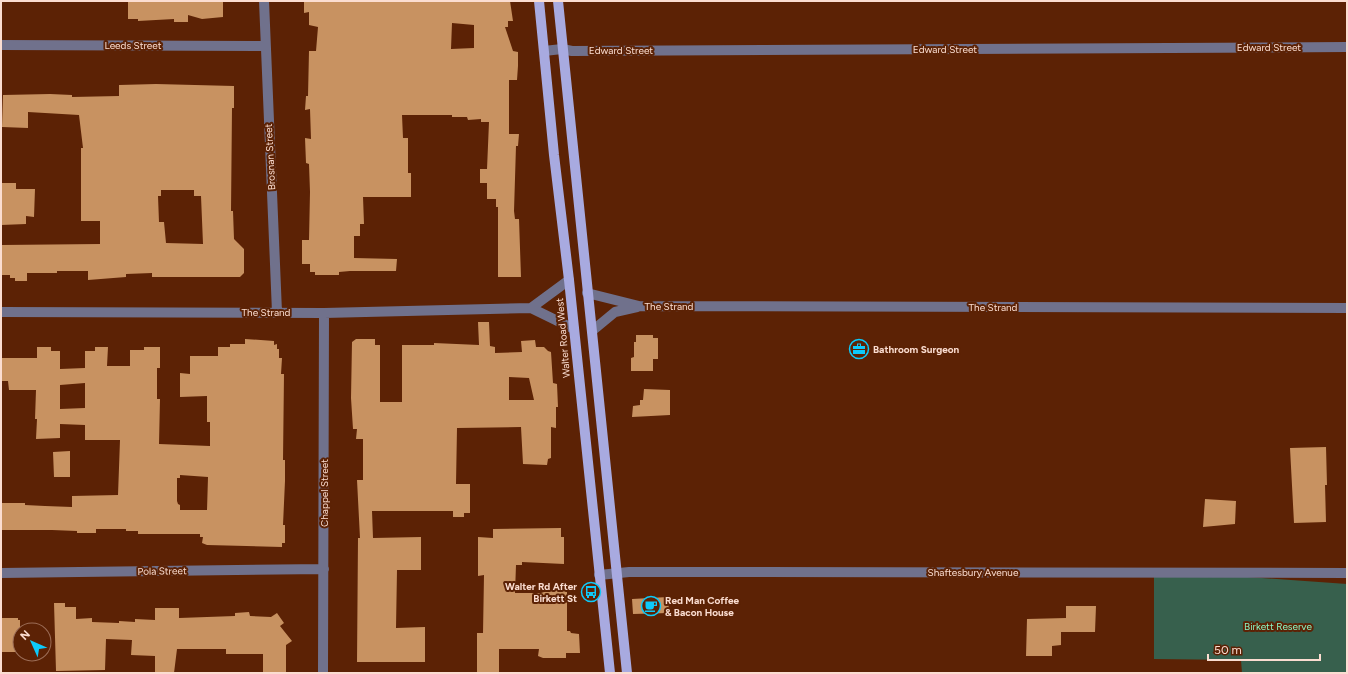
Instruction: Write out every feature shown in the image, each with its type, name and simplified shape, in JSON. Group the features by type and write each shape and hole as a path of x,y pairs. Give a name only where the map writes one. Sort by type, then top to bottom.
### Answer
{"main road":[{"name":"Walter Road West","path":"539,1 554,155 569,280 610,673"},
{"path":"558,1 627,673"}],"street":[{"name":"Brosnan Street","path":"264,1 277,312"},
{"name":"Leeds Street","path":"1,45 265,46"},
{"name":"Edward Street","path":"544,51 562,49 1347,47"},
{"path":"531,308 569,280"},
{"name":"The Strand","path":"587,293 638,306 1347,308"},
{"name":"The Strand","path":"592,331 616,312 638,306"},
{"name":"The Strand","path":"1,312 324,313 531,308 574,329"},
{"name":"Chappel Street","path":"323,673 324,313"},
{"name":"Pola Street","path":"1,573 324,569"},
{"name":"Shaftesbury Avenue","path":"599,575 616,573 1347,573"}],"green space":[{"name":"Birkett Reserve","path":"1154,573 1193,573 1347,584 1347,673 1242,673 1241,660 1154,659"}],"building":[{"path":"128,1 223,1 223,17 202,19 188,15 188,22 174,22 174,19 138,21 138,19 128,19"},
{"path":"304,1 510,1 513,21 508,21 508,27 505,27 513,51 518,52 518,66 517,80 509,80 509,134 519,134 518,146 516,146 514,211 515,219 519,219 521,277 498,277 498,207 496,207 496,199 487,199 487,183 480,183 480,169 487,169 489,122 481,122 481,119 468,120 467,117 452,117 452,115 402,115 403,138 408,138 408,173 411,173 411,197 363,197 364,224 360,224 360,236 354,236 354,258 397,259 396,271 350,271 339,272 339,275 315,275 315,272 310,272 310,264 302,264 302,240 309,240 310,192 309,164 306,163 305,138 311,139 310,109 305,110 306,96 308,96 309,51 316,51 318,27 309,25 309,12 304,13","holes":["452,23 474,25 474,48 451,49"]},
{"path":"156,84 234,86 234,108 232,108 231,211 233,211 234,239 244,249 244,273 240,277 152,277 152,273 126,274 126,277 88,280 88,271 57,271 57,273 27,273 27,281 15,281 15,278 10,278 10,275 1,275 1,245 100,244 100,221 81,221 81,148 83,148 79,115 28,112 28,128 2,127 3,95 50,94 72,95 72,97 119,96 119,85","holes":["161,190 194,190 194,196 201,196 203,244 166,243 164,222 159,222 158,196 161,196"]},
{"path":"2,183 16,183 16,189 35,189 34,217 26,216 26,224 1,225"},
{"path":"478,322 489,322 490,346 495,347 495,353 522,352 521,341 535,340 536,347 544,347 551,352 553,383 557,384 558,407 556,407 556,428 551,427 551,458 548,459 547,465 523,464 521,427 457,428 456,484 470,484 470,513 464,513 464,517 453,517 453,511 372,511 373,538 421,537 421,570 397,570 396,628 425,627 425,662 357,662 358,538 360,538 357,480 363,480 363,439 356,439 357,429 353,429 351,398 352,342 356,339 375,339 375,345 380,345 380,402 402,402 402,345 434,345 434,343 479,345","holes":["509,377 529,378 534,400 509,400"]},
{"path":"636,335 653,335 653,338 658,338 658,359 653,359 653,371 631,371 631,358 634,357 634,342 636,342"},
{"path":"245,339 274,341 274,345 277,344 277,349 279,349 279,358 282,358 281,374 284,374 283,460 285,460 285,481 283,525 285,525 285,543 282,543 282,547 207,545 202,543 203,537 200,537 200,534 138,534 138,531 126,531 126,529 96,529 96,533 77,533 77,531 52,530 1,530 1,503 25,503 25,505 72,507 72,496 118,495 120,440 85,440 85,425 60,424 60,438 36,439 36,390 9,390 8,381 1,381 1,358 37,358 37,347 51,347 51,351 60,351 60,369 85,368 85,351 95,351 95,347 108,347 107,366 130,366 130,350 144,350 144,347 160,347 160,368 157,368 157,399 160,399 159,444 210,446 210,422 207,422 207,396 180,397 180,373 190,374 190,356 218,356 218,347 230,347 230,344 245,344","holes":["85,383 85,408 60,409 60,385","180,475 208,477 207,510 180,510 180,505 177,501 177,478 180,478"]},
{"path":"644,389 670,390 670,415 632,417 633,406 640,405 640,400 643,400"},
{"path":"1326,447 1326,522 1294,523 1290,448"},
{"path":"70,451 70,477 54,477 53,452"},
{"path":"1205,499 1236,501 1235,524 1203,527"},
{"path":"561,528 561,537 564,537 564,564 522,562 522,565 516,565 515,593 541,593 547,591 547,589 567,589 567,631 579,634 580,653 566,653 566,658 543,658 538,656 539,649 499,649 499,673 477,673 477,633 483,633 484,575 478,576 478,537 493,538 493,529"},
{"name":"Red Man Coffee & Bacon House","path":"668,597 669,613 633,614 632,599"},
{"path":"54,603 65,603 65,607 76,607 76,619 92,618 92,622 119,623 119,621 135,622 135,619 155,620 155,608 179,608 179,618 235,616 235,613 249,612 250,616 271,617 277,613 284,623 280,626 292,641 286,645 286,673 263,673 263,654 226,654 226,649 177,649 174,673 155,673 155,656 131,655 132,640 106,639 105,670 56,671"},
{"path":"1066,606 1096,606 1095,632 1061,632 1061,645 1052,646 1052,656 1026,656 1027,619 1066,618"},
{"path":"1,618 18,618 20,622 12,622 12,652 1,652"}],"place":[{"name":"Bathroom Surgeon","path":"859,349"},
{"name":"Walter Rd After Birkett St","path":"591,592"},
{"name":"Red Man Coffee & Bacon House","path":"651,606"}]}
